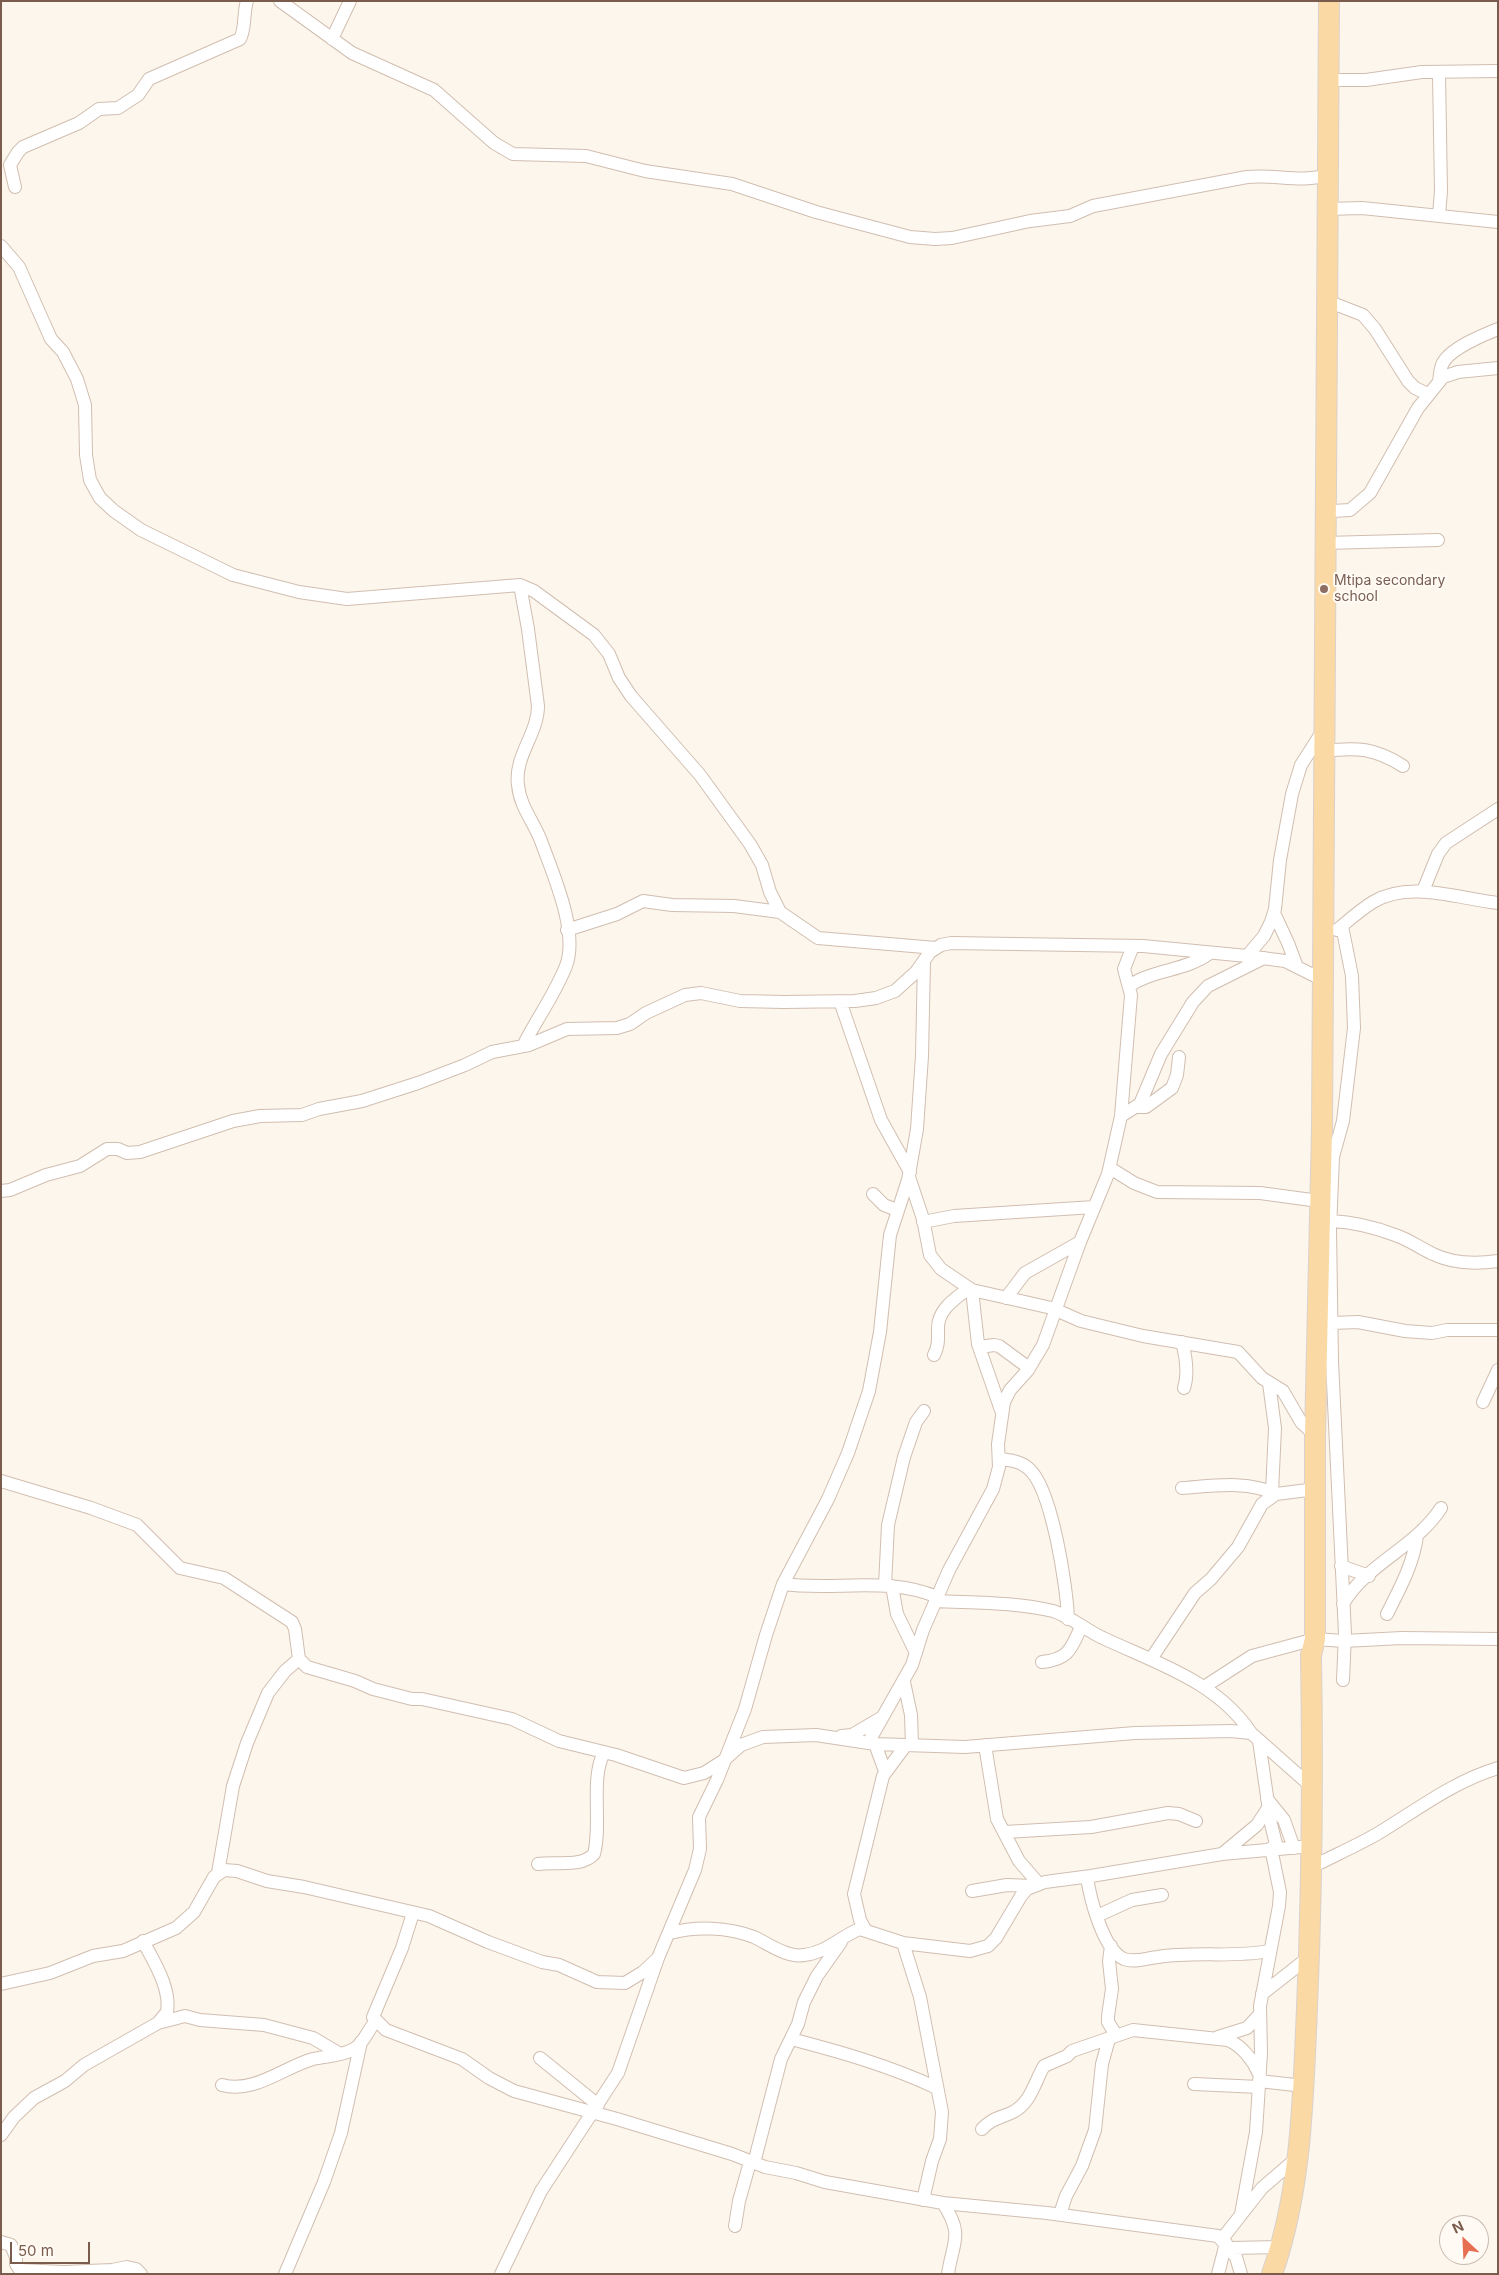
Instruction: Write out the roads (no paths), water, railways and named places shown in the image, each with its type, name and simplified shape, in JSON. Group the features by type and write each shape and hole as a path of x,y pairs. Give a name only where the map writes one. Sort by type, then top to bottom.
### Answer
{"main road":[{"path":"1272,2274 1295,2189 1304,2086 1312,1867 1303,1847 1313,1788 1311,1655 1315,1639 1315,1434 1323,980 1329,1"}],"street":[{"path":"15,187 10,165 23,147 79,123 99,110 118,108 138,94 149,79 240,38 243,31 244,10 247,1"},
{"path":"280,1 291,6 332,39 372,64 434,90 494,143 513,154 586,156 645,170 732,184 816,212 910,236 952,238 1030,221 1070,216 1101,204 1247,177 1262,175 1303,179 1328,175"},
{"path":"332,39 350,1"},
{"path":"1328,80 1366,80 1422,72 1439,74 1498,72"},
{"path":"1439,74 1442,191 1439,216"},
{"path":"1328,209 1362,208 1498,222"},
{"path":"1,246 19,267 51,339 63,352 77,379 85,405 86,456 90,480 100,498 114,511 141,530 233,575 299,592 347,599 520,585 534,591 594,635 609,654 619,678 631,696 688,760 750,844 762,865 770,892 780,912"},
{"path":"1327,301 1363,315 1375,329 1408,381 1415,388 1428,394"},
{"path":"1439,381 1445,360 1462,347 1498,329"},
{"path":"1326,505 1332,511 1350,510 1370,493 1428,394 1439,381 1447,375 1458,372 1498,368"},
{"path":"1325,542 1438,540"},
{"path":"520,585 528,629 538,715 518,764 518,785 523,807 540,838 560,894 569,940 567,964 522,1046"},
{"path":"1247,956 1264,936 1274,913 1284,831 1292,794 1301,766 1324,728"},
{"path":"1324,752 1351,748 1365,749 1390,758 1403,766"},
{"path":"1423,892 1438,854 1446,843 1498,809"},
{"path":"1323,945 1342,926 1374,901 1399,894 1423,892 1498,903"},
{"path":"567,930 617,914 643,901 672,905 734,906 780,912 818,938 829,941 868,941 936,948 951,943 984,942 1133,946 1285,961 1323,980"},
{"path":"1274,913 1288,943 1296,967"},
{"path":"1342,926 1352,976 1354,1028 1344,1112 1333,1157 1331,1221 1332,1323 1344,1641 1343,1680"},
{"path":"885,1771 872,1744 883,1716 904,1682 949,1570 993,1489 999,1467 998,1444 1004,1402 1010,1390 1029,1368 1044,1345 1080,1242 1110,1168 1121,1116 1131,995 1124,969 1133,946"},
{"path":"1,1191 10,1190 46,1175 80,1166 107,1149 118,1149 127,1153 140,1152 234,1121 267,1115 302,1115 319,1108 362,1100 418,1083 492,1052 522,1046 567,1029 617,1028 630,1024 646,1013 685,995 701,993 740,1000 840,1001 876,998 895,991 916,972 936,948"},
{"path":"1129,986 1147,976 1189,964 1210,953"},
{"path":"1138,1107 1161,1054 1193,1002 1217,981 1265,958"},
{"path":"501,2274 541,2191 618,2073 658,1958 670,1933 698,1857 699,1817 717,1780 745,1709 783,1584 828,1499 848,1453 869,1391 880,1332 890,1235 909,1174 921,1092 924,962"},
{"path":"840,1001 881,1120 909,1174 933,1261 970,1289 1056,1310 1081,1321 1143,1336 1238,1352 1269,1383 1283,1391 1301,1422 1315,1434"},
{"path":"1121,1116 1138,1107 1146,1107 1172,1088 1177,1075 1178,1057"},
{"path":"1110,1168 1134,1183 1157,1192 1260,1193 1320,1200"},
{"path":"873,1194 884,1205 898,1210"},
{"path":"923,1222 954,1216 1094,1207"},
{"path":"1331,1221 1355,1222 1396,1235 1435,1255 1456,1262 1480,1264 1498,1261"},
{"path":"1006,1298 1024,1273 1080,1242"},
{"path":"970,1289 979,1347 1002,1413"},
{"path":"934,1356 939,1342 939,1317 949,1304 970,1289"},
{"path":"1332,1323 1358,1322 1405,1331 1432,1333 1447,1330 1498,1330"},
{"path":"1182,1342 1187,1380 1184,1388"},
{"path":"979,1347 999,1346 1029,1368"},
{"path":"1483,1402 1498,1370"},
{"path":"1151,1659 1196,1593 1211,1579 1238,1547 1262,1504 1274,1493 1274,1428 1269,1383"},
{"path":"916,1653 897,1614 888,1585 888,1525 904,1457 916,1422 924,1411"},
{"path":"999,1459 1019,1463 1029,1468 1044,1492 1053,1521 1067,1594 1068,1619"},
{"path":"1,1480 91,1508 137,1525 180,1568 224,1578 285,1616 295,1629 299,1659 307,1667 315,1671 339,1676 373,1689 512,1719 559,1741 684,1778 697,1776 724,1761 741,1745 762,1737 852,1735 883,1716"},
{"path":"1182,1488 1228,1485 1266,1489 1274,1493 1316,1489"},
{"path":"1343,1604 1369,1576 1433,1521 1441,1508"},
{"path":"1387,1614 1415,1554 1417,1536"},
{"path":"1341,1566 1369,1576"},
{"path":"783,1584 836,1587 888,1585 909,1587 936,1599 1039,1608 1056,1612 1081,1627 1151,1659 1204,1687 1242,1720 1255,1737 1313,1788"},
{"path":"1042,1662 1056,1660 1070,1651 1081,1627"},
{"path":"1204,1687 1252,1656 1315,1639 1344,1641 1402,1638 1498,1639"},
{"path":"1,1984 50,1973 93,1956 123,1951 143,1941 164,1934 189,1918 218,1873 233,1786 250,1735 268,1693 285,1671 299,1659"},
{"path":"866,1931 860,1920 854,1894 871,1819 885,1771 909,1745 910,1709 904,1682"},
{"path":"831,1736 872,1744 909,1745 985,1745 1134,1732 1232,1731 1255,1737"},
{"path":"1241,2214 1256,2132 1262,1994 1280,1892 1268,1803 1255,1737"},
{"path":"985,1745 997,1819 1006,1832 1012,1850 1036,1885"},
{"path":"538,1864 570,1863 585,1860 594,1854 598,1816 598,1766 604,1753"},
{"path":"1312,1867 1376,1834 1441,1793 1474,1776 1498,1768"},
{"path":"1268,1803 1284,1820 1303,1847"},
{"path":"1222,1854 1257,1825 1268,1803"},
{"path":"1006,1832 1091,1827 1168,1813 1179,1814 1196,1821"},
{"path":"972,1891 1008,1885 1036,1885 1222,1854 1274,1848 1303,1847"},
{"path":"218,1873 224,1870 237,1871 266,1881 304,1887 413,1912 437,1919 488,1942 542,1962 559,1965 597,1982 626,1982 643,1972 658,1958"},
{"path":"1087,1877 1097,1916 1111,1946 1124,1959 1134,1961 1160,1956 1251,1954 1269,1951"},
{"path":"670,1933 696,1928 726,1930 751,1936 796,1955 814,1953 843,1940 855,1931 866,1931 903,1942 970,1951 988,1946 996,1938 1021,1896 1036,1885"},
{"path":"1097,1916 1132,1900 1162,1895"},
{"path":"413,1912 402,1948 376,2006 373,2017 375,2022 386,2030 469,2063 503,2086 594,2109 617,2119 752,2162 847,2188 943,2203 1060,2214 1210,2234 1226,2243 1236,2257 1241,2274"},
{"path":"736,2226 739,2201 752,2162 777,2070 791,2039 808,1992 843,1940"},
{"path":"143,1941 159,1973 167,1997 168,2012 158,2023"},
{"path":"903,1942 920,1997 942,2112 942,2124 923,2200"},
{"path":"1060,2214 1066,2196 1082,2166 1095,2130 1102,2064 1112,2037 1108,2022 1112,1989 1109,1961 1111,1946"},
{"path":"1262,1994 1309,1957"},
{"path":"1215,2038 1248,2028 1260,2014"},
{"path":"1,2135 14,2117 34,2098 65,2081 84,2065 158,2023 185,2016 200,2020 264,2025 313,2038 340,2054"},
{"path":"222,2085 229,2087 247,2085 267,2079 313,2059 340,2054 354,2049 375,2022"},
{"path":"982,2129 993,2119 1013,2112 1019,2107 1034,2088 1044,2066 1067,2056 1072,2051 1133,2030 1215,2038 1237,2044 1254,2064 1259,2081"},
{"path":"791,2039 838,2051 902,2072 937,2088"},
{"path":"285,2274 324,2182 341,2133 361,2042"},
{"path":"540,2058 594,2109"},
{"path":"1194,2084 1259,2081 1304,2086"},
{"path":"1218,2274 1226,2243 1241,2214 1262,2188 1298,2157"},
{"path":"943,2203 952,2216 957,2234 948,2274"},
{"path":"1,2242 11,2245 16,2257 16,2264 20,2270 64,2272 112,2270 126,2267 136,2269 141,2274"},
{"path":"1226,2243 1280,2247"}],"place":[{"name":"Mtipa secondary school","path":"1324,589"}]}
